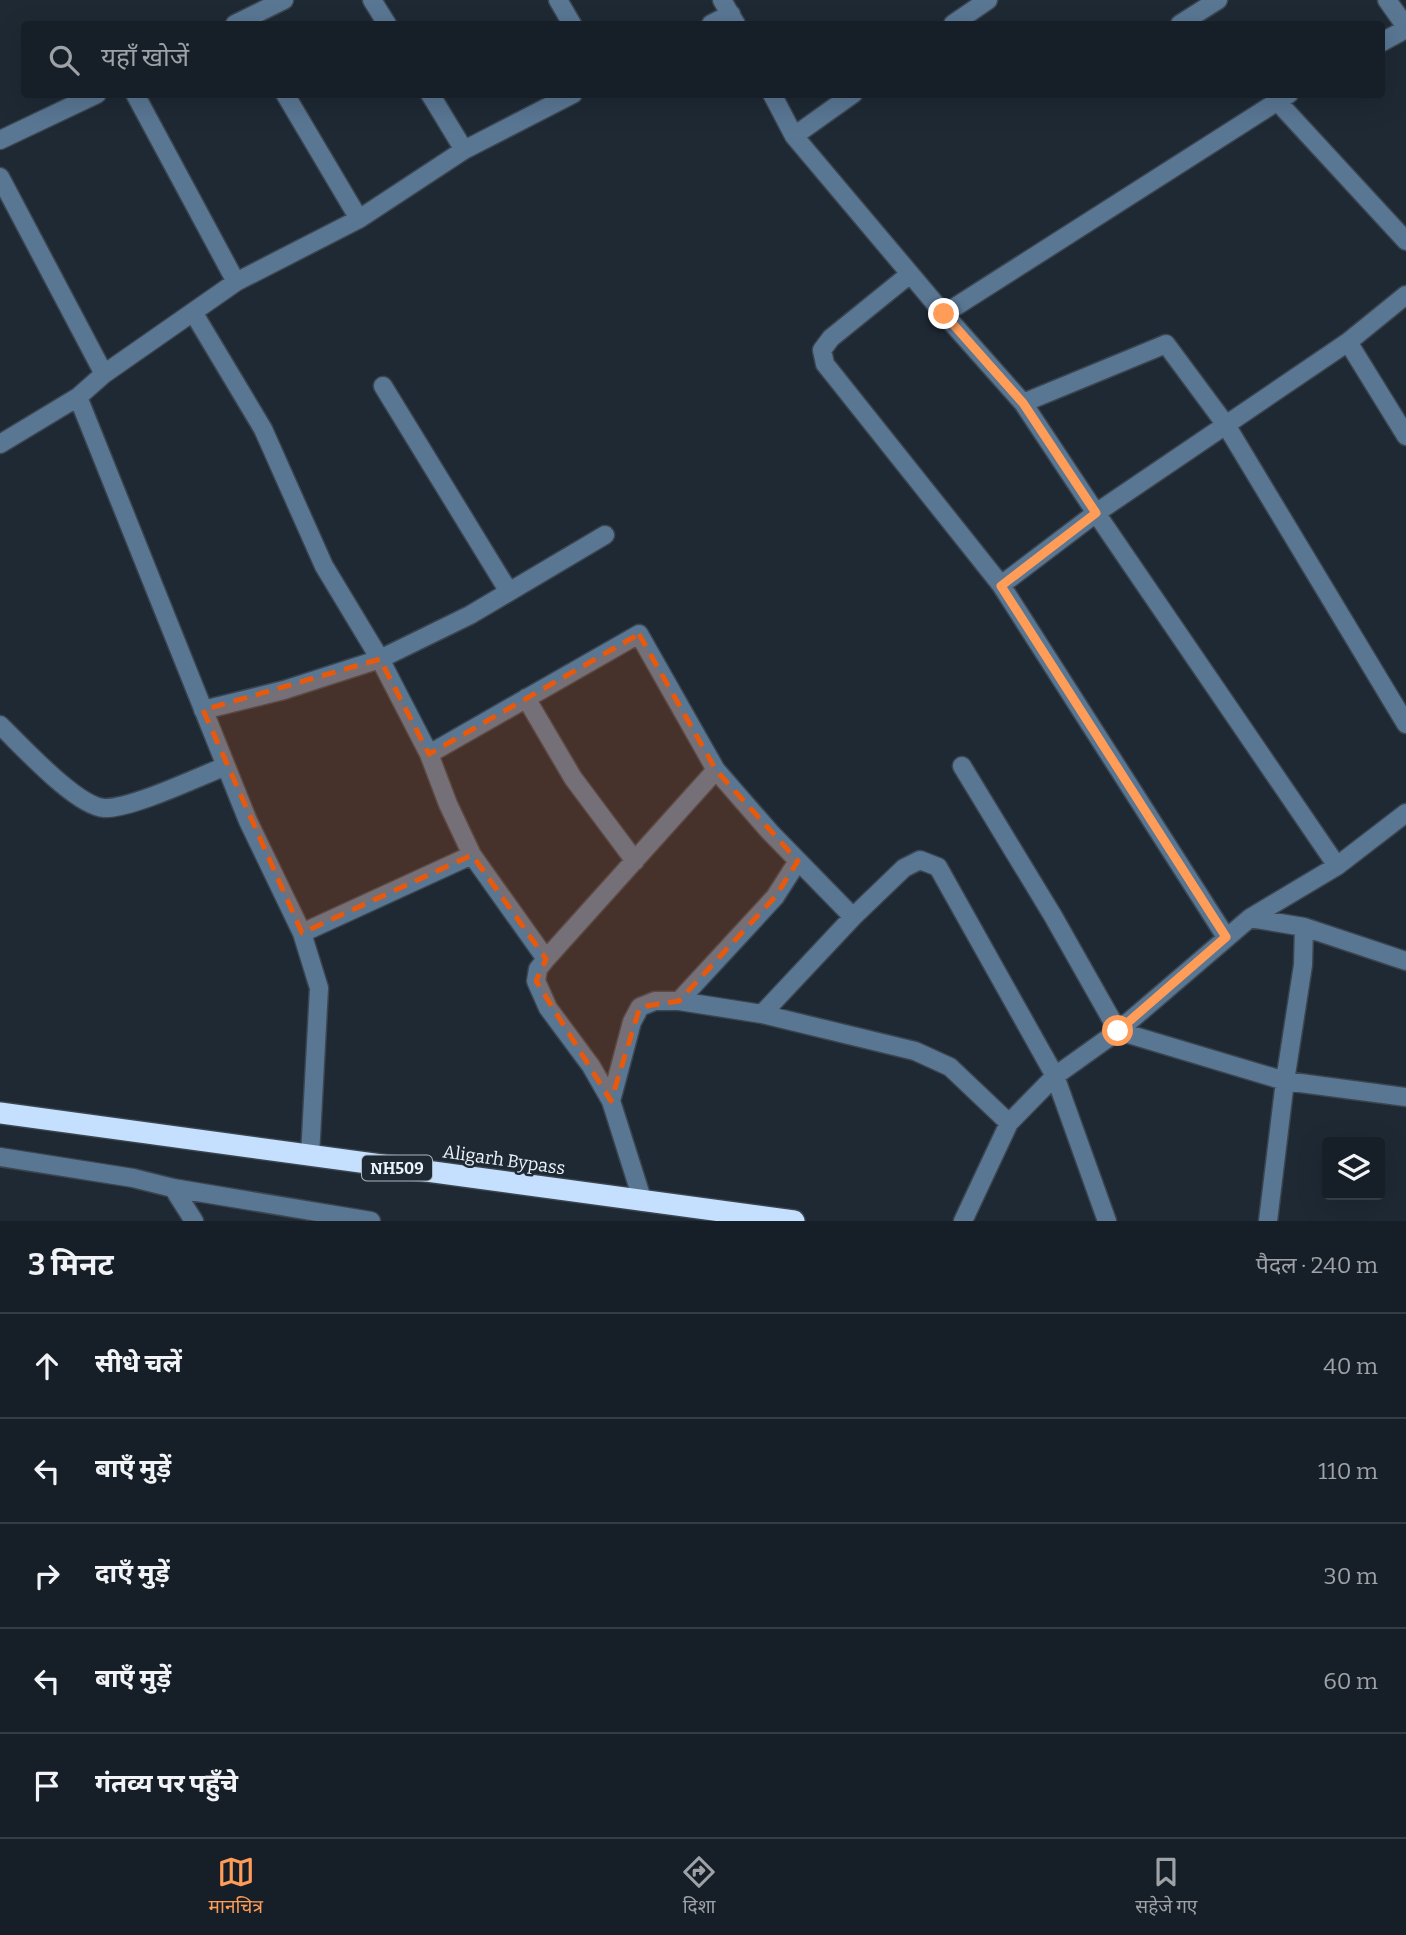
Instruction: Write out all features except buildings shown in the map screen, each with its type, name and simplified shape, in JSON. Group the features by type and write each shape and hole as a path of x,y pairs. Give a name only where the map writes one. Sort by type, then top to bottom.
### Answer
{"highway":[{"name":"Aligarh Bypass","path":"0,1114 794,1221"}],"street":[{"path":"244,21 284,0"},
{"path":"372,0 385,21"},
{"path":"558,0 570,21"},
{"path":"957,21 988,0"},
{"path":"1185,21 1218,0"},
{"path":"1385,40 1406,28 1387,0"},
{"path":"0,140 89,98"},
{"path":"137,98 236,282"},
{"path":"287,98 359,219"},
{"path":"432,98 464,150"},
{"path":"0,444 78,397 104,374 236,282 359,219 464,150 565,98"},
{"path":"774,98 794,136 1023,403 1337,866"},
{"path":"794,136 847,98"},
{"path":"944,314 1283,98 1406,241"},
{"path":"0,177 104,374"},
{"path":"910,274 831,338 822,350 825,364 1001,586 1226,937"},
{"path":"1001,586 1096,513 1348,342 1406,295"},
{"path":"193,312 263,429 324,566 380,659 429,754 448,804 472,855 546,959"},
{"path":"1348,342 1406,436"},
{"path":"1023,403 1166,344 1226,425 1406,724"},
{"path":"383,386 509,592"},
{"path":"78,397 248,821 302,933 319,988 310,1156"},
{"path":"203,710 284,690 380,659 471,615 606,535"},
{"path":"429,754 639,634 716,771 853,917"},
{"path":"526,698 573,778 635,861"},
{"path":"0,725 76,797 103,808 128,804 226,766"},
{"path":"962,766 1053,916 1118,1031 1285,1081 1406,1097"},
{"path":"643,1202 611,1101 590,1066 548,1008 536,982 538,969 716,771"},
{"path":"963,1221 1009,1124 1055,1076 1118,1031 1250,918 1337,866 1406,813"},
{"path":"302,933 472,855"},
{"path":"762,1014 853,917 904,868 920,860 938,867 1055,1076 1107,1221"},
{"path":"679,1001 775,897 799,861"},
{"path":"1250,918 1304,926 1406,961"},
{"path":"1268,1221 1285,1081 1303,965 1304,926"},
{"path":"611,1101 632,1022 640,1007 655,1001 679,1001 762,1014 915,1051 950,1067 1009,1124"},
{"path":"0,1157 371,1221"},
{"path":"173,1188 194,1221"}],"highlighted area":[{"path":"639,634 716,770 798,861 775,897 679,1001 640,1007 611,1101 536,981 546,959 472,855 302,933 203,710 380,659 429,754"}],"route":[{"path":"944,314 1023,403 1096,513 1001,586 1226,937 1118,1031"}]}
